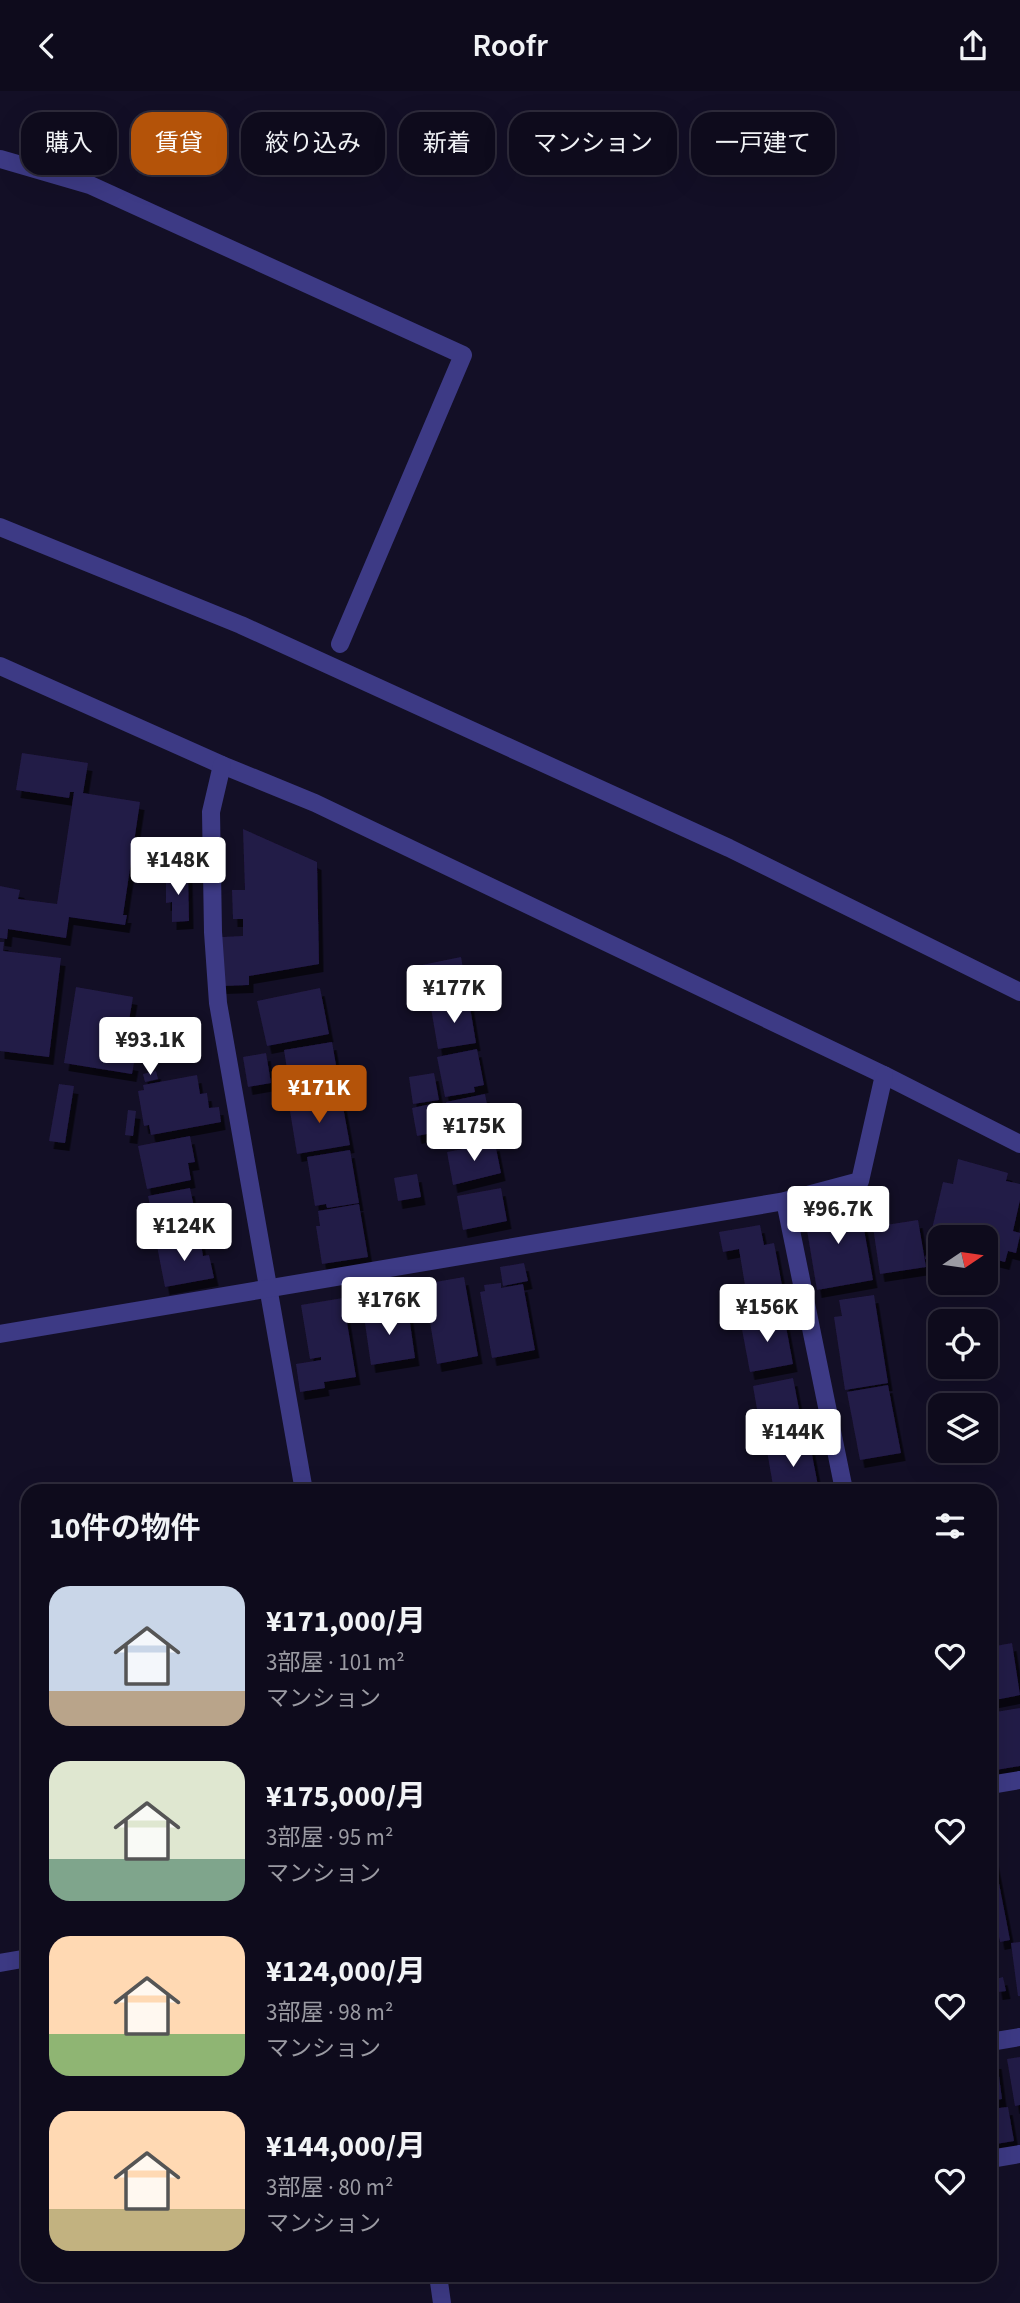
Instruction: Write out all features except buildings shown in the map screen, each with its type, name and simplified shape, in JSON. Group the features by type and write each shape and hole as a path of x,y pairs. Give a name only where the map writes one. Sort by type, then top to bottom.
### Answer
{"street":[{"path":"0,159 90,185 463,355 340,644"},
{"path":"0,527 241,625 704,836 1020,992"},
{"path":"0,666 222,765 315,803 884,1075 1020,1144"},
{"path":"222,765 211,812 213,932 218,1003 303,1484"},
{"path":"0,1334 785,1201 860,1181 884,1075"},
{"path":"785,1201 843,1484"},
{"path":"997,1784 1020,1780"},
{"path":"0,1963 21,1959"},
{"path":"997,2041 1020,2037"},
{"path":"997,2158 1020,2154"},
{"path":"439,2282 442,2303"}]}
